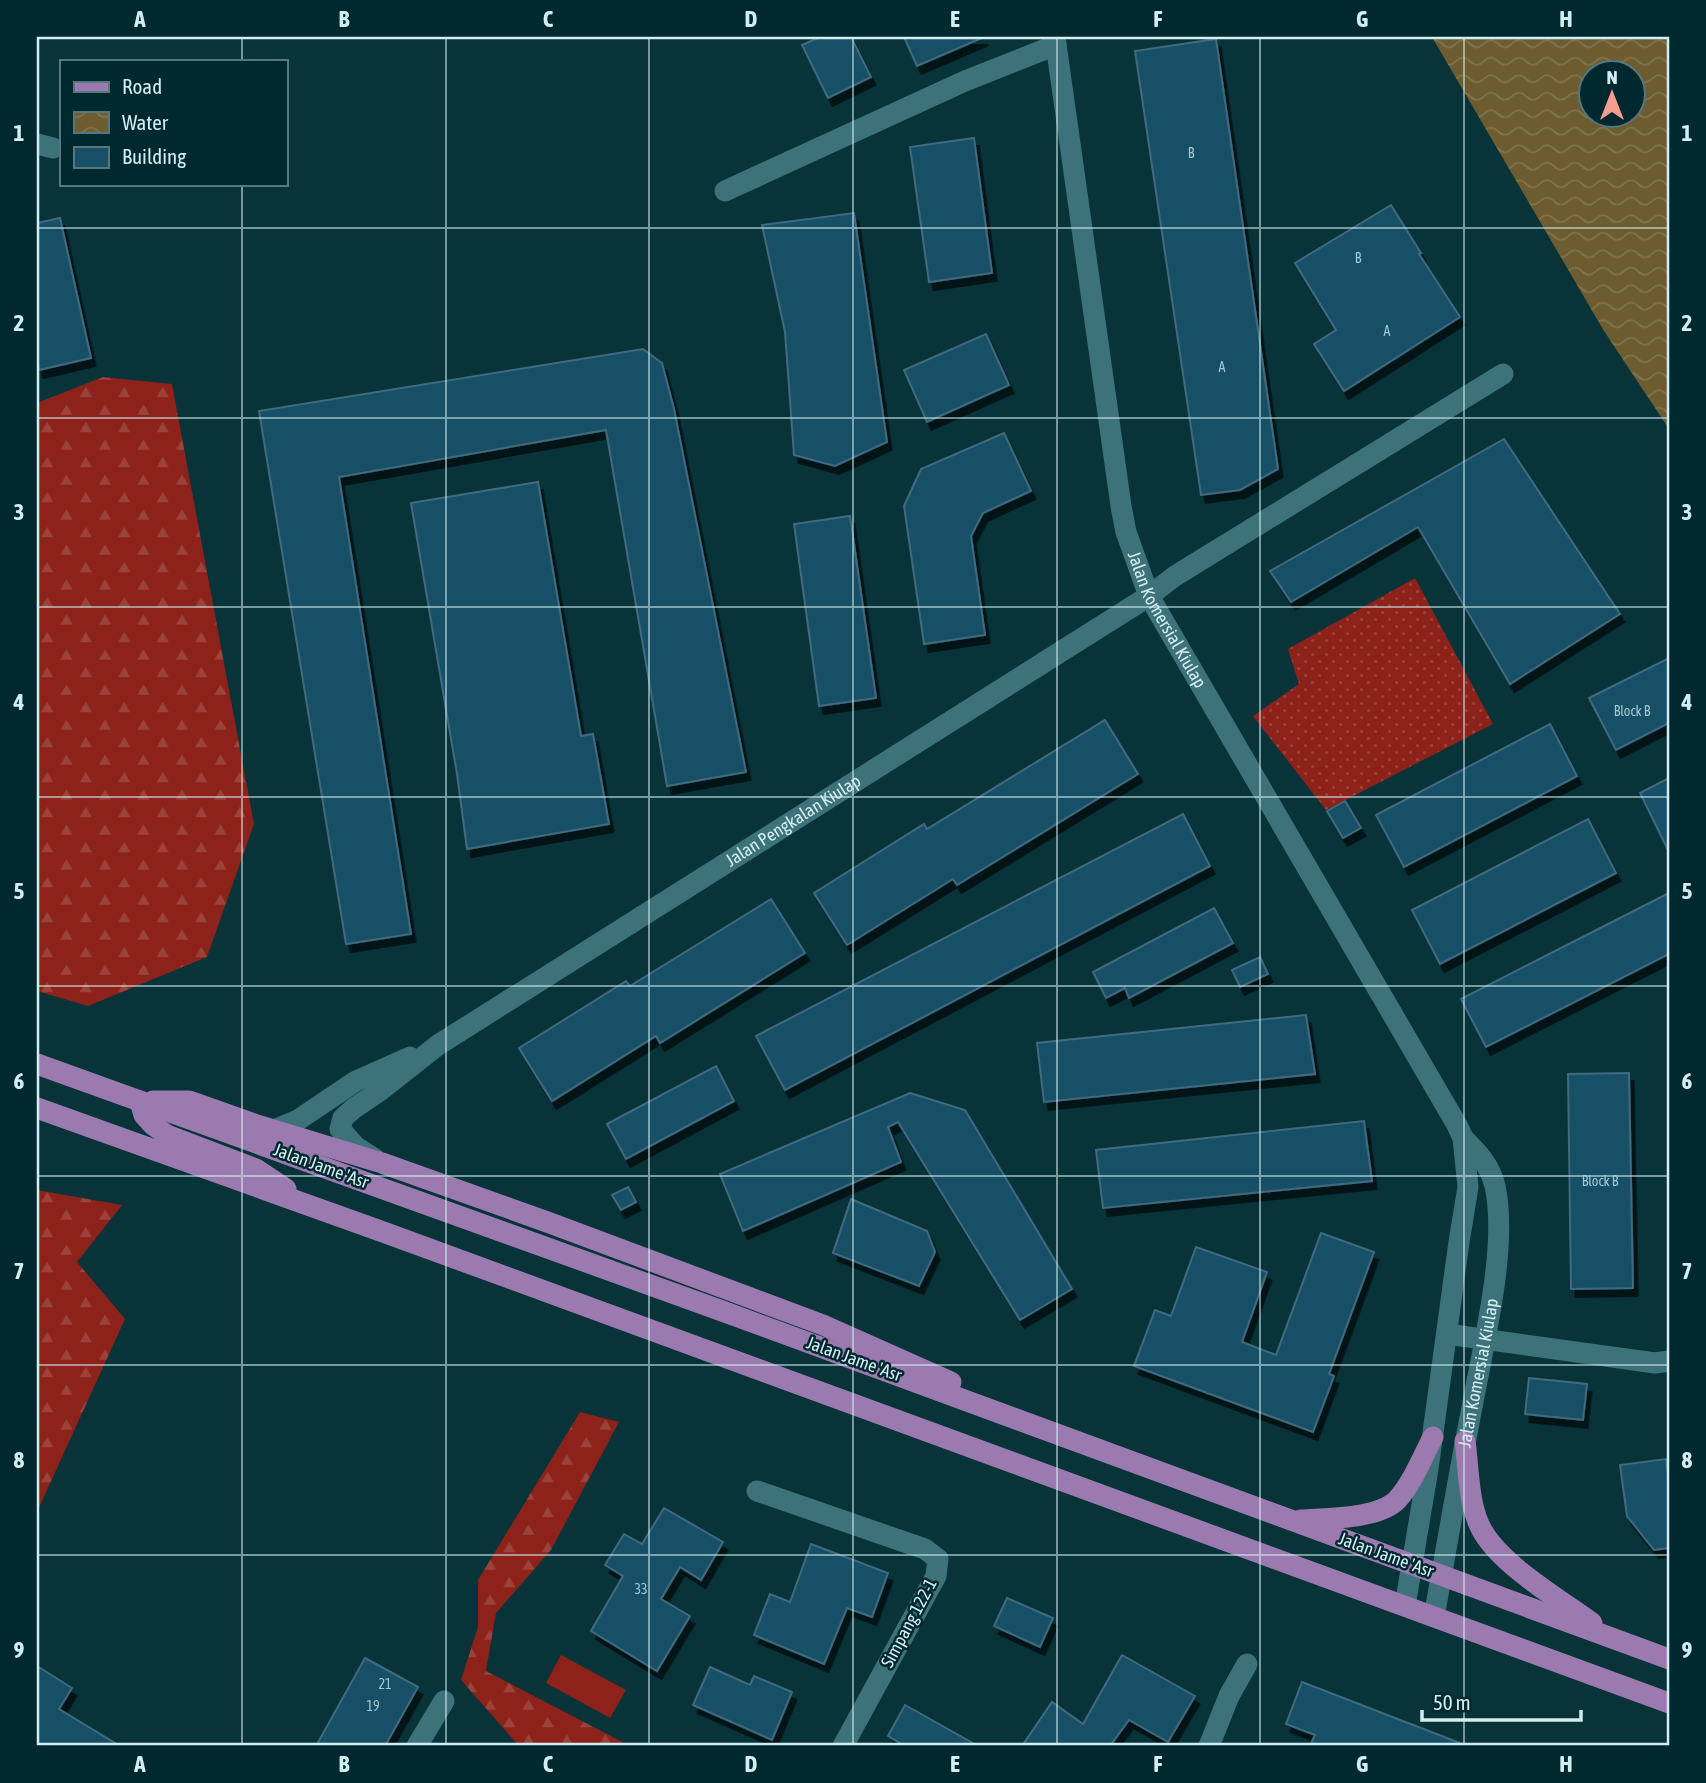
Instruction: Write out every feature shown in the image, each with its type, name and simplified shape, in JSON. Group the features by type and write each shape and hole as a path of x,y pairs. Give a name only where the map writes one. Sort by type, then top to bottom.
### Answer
{"main road":[{"name":"Jalan Jame 'Asr","path":"37,1064 1669,1659"},
{"path":"311,1206 256,1169 167,1135 144,1115 140,1101 189,1101 382,1163 562,1227 882,1349 1071,1439"},
{"path":"37,1108 1669,1703"},
{"path":"37,1124 112,1135"},
{"path":"1292,1520 1372,1513 1395,1502 1409,1484 1433,1437"},
{"path":"1465,1441 1473,1502 1483,1531 1503,1555 1531,1579 1614,1639"}],"street":[{"path":"725,191 1056,41"},
{"name":"Jalan Komersial Kiulap","path":"1056,41 1121,506 1126,532 1149,596 1463,1138 1484,1158 1495,1185 1498,1249 1434,1617"},
{"name":"Jalan Pengkalan Kiulap","path":"438,1045 1149,596 1175,576 1503,374"},
{"path":"275,1130 298,1120 356,1081 438,1045"},
{"path":"382,1163 347,1139 340,1129 344,1118 438,1045"},
{"name":"Jalan Komersial Kiulap","path":"1405,1606 1466,1210 1468,1187 1463,1138"},
{"path":"1447,1334 1655,1363 1669,1361"},
{"name":"Simpang 122-1","path":"757,1491 925,1549 938,1559 936,1576 843,1746"},
{"path":"1209,1746 1229,1696 1247,1664"},
{"path":"417,1746 444,1701"}],"green space":[{"path":"103,377 172,384 254,824 207,957 88,1006 37,991 37,403"},
{"path":"1415,578 1493,724 1326,810 1253,716 1299,684 1288,649"},
{"path":"37,1190 122,1205 77,1262 125,1319 37,1512"},
{"path":"580,1412 619,1422 551,1550 496,1613 486,1671 630,1746 519,1746 461,1680 478,1627 478,1580"},
{"path":"561,1655 626,1690 610,1718 546,1683"}],"water":[{"path":"1432,37 1669,37 1669,429 1604,331"}],"building":[{"path":"820,37 851,37 871,77 828,98 802,45"},
{"path":"904,37 984,37 917,66"},
{"path":"1216,39 1278,469 1240,490 1201,495 1135,51"},
{"path":"974,138 992,273 929,282 910,147"},
{"path":"1391,205 1460,317 1344,391 1314,344 1336,330 1295,263"},
{"path":"854,213 887,442 835,466 794,455 785,332 762,225"},
{"path":"60,218 91,358 39,370 37,223"},
{"path":"986,334 1009,385 927,422 904,370"},
{"path":"643,349 662,363 674,409 746,772 667,786 606,430 339,477 411,934 346,944 259,411"},
{"path":"1004,433 1031,491 983,513 971,536 985,635 924,644 904,506 921,469"},
{"path":"1504,439 1620,614 1510,684 1418,527 1291,602 1270,571"},
{"path":"538,482 581,736 593,734 609,824 467,849 457,774 411,503"},
{"path":"850,516 876,698 819,706 794,524"},
{"path":"1669,658 1669,723 1616,750 1589,698"},
{"path":"1105,720 1138,774 957,885 953,879 847,945 814,893 924,824 927,829"},
{"path":"1550,724 1577,776 1404,867 1376,815"},
{"path":"1669,778 1669,852 1640,793"},
{"path":"1345,801 1361,828 1343,838 1327,811"},
{"path":"1183,814 1210,866 785,1090 756,1036"},
{"path":"1588,819 1616,873 1440,964 1412,910"},
{"path":"1669,893 1669,954 1486,1047 1461,999"},
{"path":"771,899 805,953 660,1043 656,1036 552,1101 519,1048 626,981 630,986"},
{"path":"1214,908 1233,943 1129,998 1125,988 1106,998 1093,972"},
{"path":"1260,957 1268,974 1240,987 1232,970"},
{"path":"1306,1015 1315,1074 1044,1102 1037,1043"},
{"path":"716,1066 734,1101 626,1159 607,1124"},
{"path":"1629,1073 1633,1288 1571,1289 1568,1074"},
{"path":"910,1093 965,1110 1072,1289 1020,1320 898,1122 888,1127 901,1162 743,1231 720,1174"},
{"path":"1364,1121 1372,1181 1103,1208 1096,1150"},
{"path":"628,1187 636,1202 621,1210 612,1195"},
{"path":"851,1199 927,1231 935,1252 919,1286 833,1253"},
{"path":"1321,1233 1374,1252 1329,1374 1334,1376 1313,1432 1134,1366 1155,1310 1171,1316 1196,1247 1267,1272 1242,1342 1276,1355"},
{"path":"1529,1378 1587,1384 1583,1420 1525,1414"},
{"path":"1666,1459 1669,1483 1669,1548 1654,1550 1627,1516 1620,1465"},
{"path":"664,1508 723,1542 701,1580 680,1567 661,1599 690,1616 657,1671 591,1631 623,1576 605,1565 624,1534 642,1544"},
{"path":"811,1544 888,1573 872,1617 847,1608 824,1664 754,1635 770,1594 790,1602"},
{"path":"1007,1598 1053,1618 1040,1647 994,1626"},
{"path":"1122,1655 1195,1696 1168,1742 1129,1720 1110,1746 1022,1746 1052,1702 1083,1724"},
{"path":"365,1658 418,1687 385,1746 316,1746"},
{"path":"37,1666 72,1688 59,1709 120,1746 37,1746"},
{"path":"710,1667 750,1685 754,1676 792,1692 772,1740 693,1705"},
{"path":"1302,1682 1465,1746 1310,1746 1315,1735 1286,1724"},
{"path":"905,1705 978,1746 905,1746 888,1736"}]}
